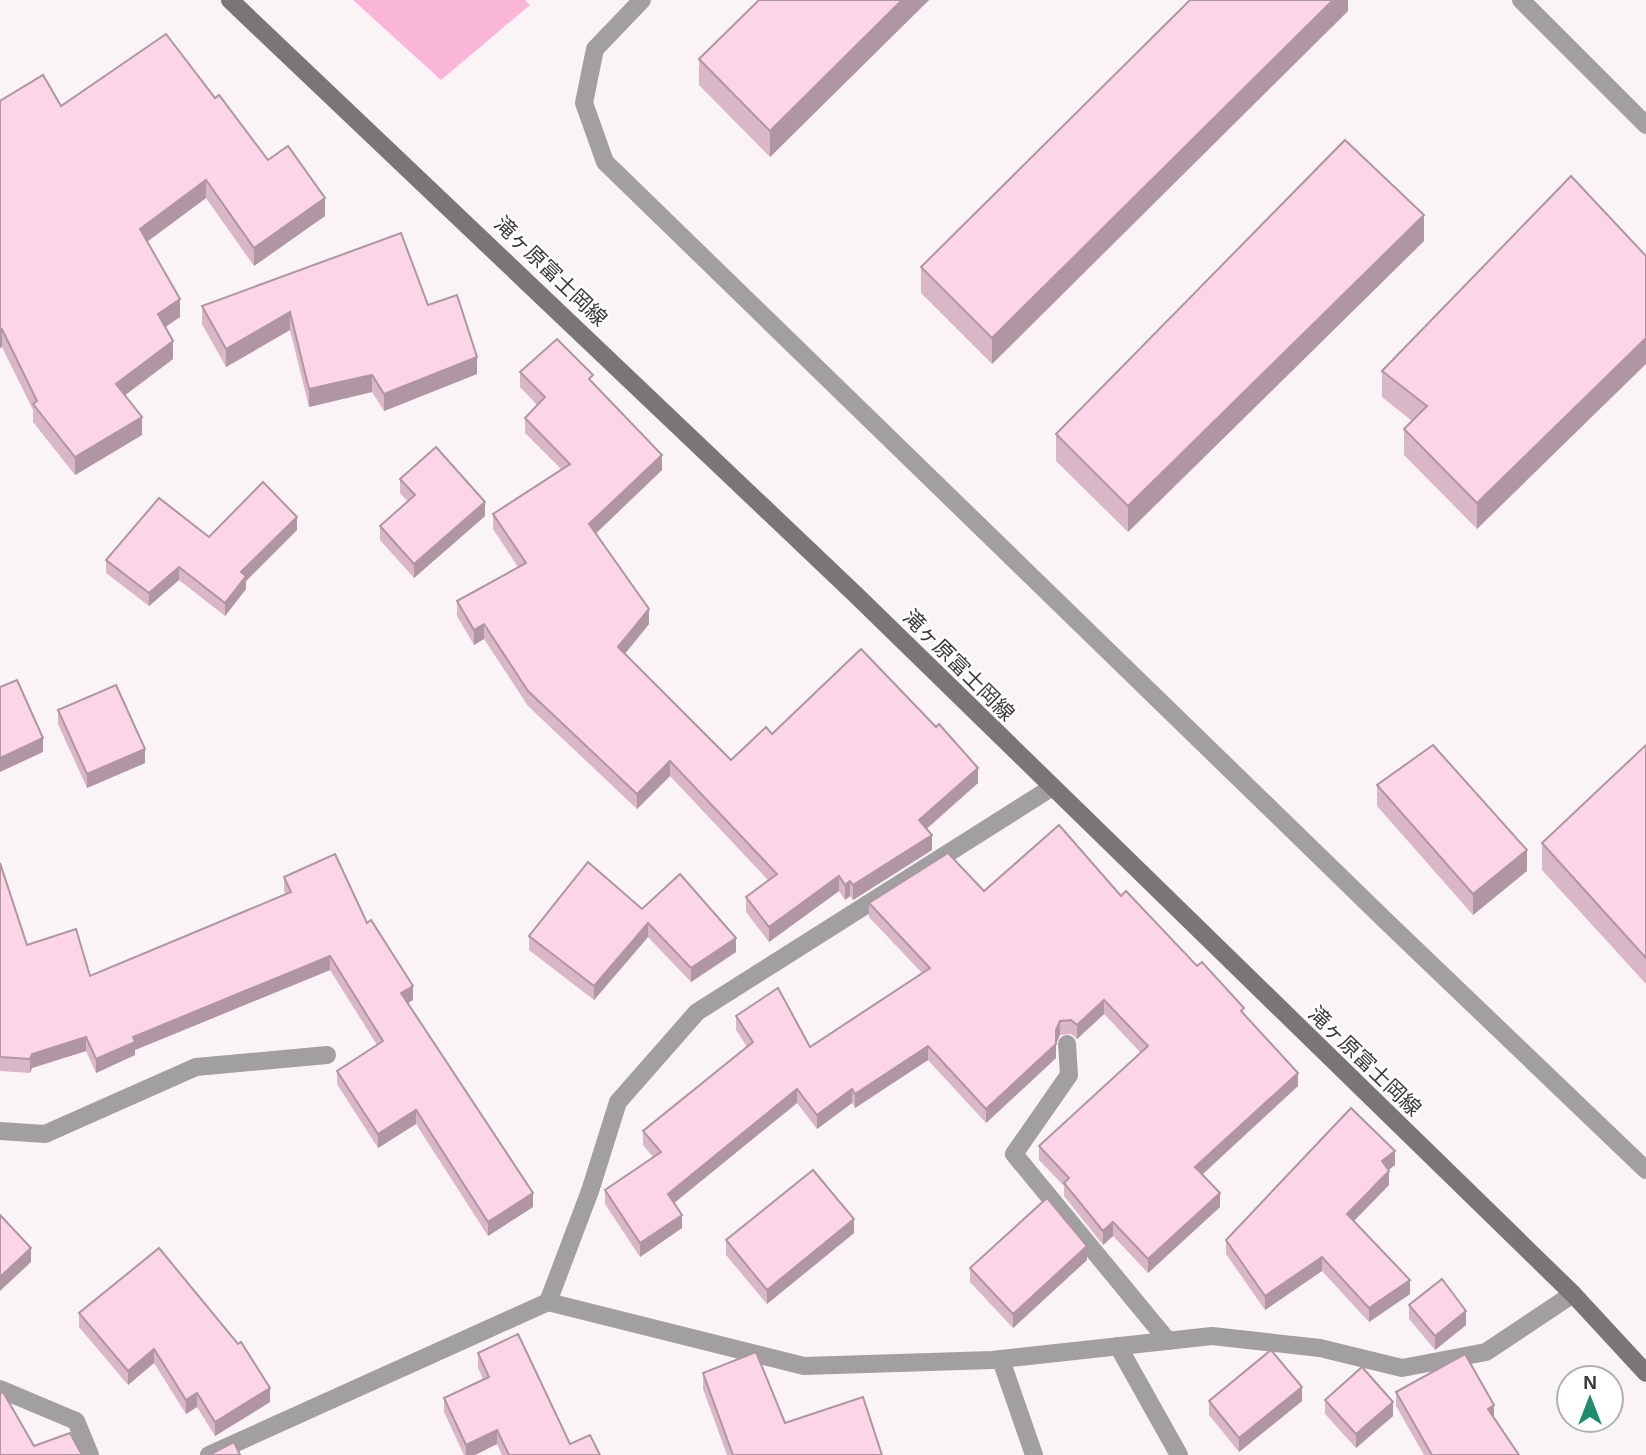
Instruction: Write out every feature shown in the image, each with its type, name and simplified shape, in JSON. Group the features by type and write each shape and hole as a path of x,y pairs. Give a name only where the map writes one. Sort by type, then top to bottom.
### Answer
{"main road":[{"name":"滝ヶ原富士岡線","path":"230,0 595,345 1573,1294 1646,1373"}],"street":[{"path":"642,0 595,49 584,103 605,162 1378,914 1646,1170"},
{"path":"1521,0 1646,125"},
{"path":"548,1302 590,1191 618,1102 697,1012 1051,788"},
{"path":"1067,1044 1069,1075 1014,1154 1168,1341"},
{"path":"0,1131 44,1134 196,1067 327,1055"},
{"path":"209,1455 548,1302 804,1366 1001,1360 1212,1336 1293,1345 1402,1368 1486,1352 1573,1294"},
{"path":"1118,1346 1179,1455"},
{"path":"1001,1360 1034,1455"},
{"path":"0,1389 76,1420 90,1455"}],"shaded area":[{"path":"353,0 525,0 530,5 441,80"}],"building":[{"path":"759,0 902,0 770,131 699,59"},
{"path":"1190,0 1333,0 992,338 921,267"},
{"path":"166,34 215,98 219,95 268,160 288,146 325,198 254,248 206,180 140,229 180,299 158,314 173,341 116,384 142,417 75,457 33,404 37,401 2,329 0,330 0,101 43,75 61,106"},
{"path":"1345,140 1424,215 1128,506 1056,434"},
{"path":"1571,176 1646,256 1646,338 1477,503 1404,429 1427,406 1382,371"},
{"path":"401,233 428,305 457,295 477,357 384,394 372,375 309,389 290,312 226,349 202,306"},
{"path":"557,339 593,375 589,379 662,455 589,524 649,609 618,647 731,760 766,727 772,734 861,649 936,727 939,724 978,768 919,820 932,835 853,885 850,881 845,885 839,876 769,927 746,897 777,874 670,761 637,794 528,691 484,624 474,630 457,601 526,563 493,514 570,464 525,418 545,397 520,372"},
{"path":"436,447 485,502 414,564 380,526 415,495 400,479"},
{"path":"263,482 297,517 241,572 246,576 225,603 179,567 149,593 106,560 159,498 209,537"},
{"path":"17,680 43,738 0,758 0,687"},
{"path":"116,685 145,749 87,774 58,710"},
{"path":"1433,745 1527,850 1473,894 1377,785"},
{"path":"1646,745 1646,958 1542,843"},
{"path":"1059,825 1121,896 1126,891 1197,966 1202,962 1244,1008 1241,1011 1298,1073 1195,1167 1220,1193 1148,1259 1113,1222 1103,1231 1064,1183 1069,1178 1039,1146 1148,1046 1104,1000 1077,1025 1071,1020 1060,1021 1056,1030 1056,1044 986,1109 928,1046 855,1094 852,1089 817,1115 797,1089 668,1194 682,1215 640,1243 605,1190 661,1152 643,1131 753,1042 736,1016 778,988 810,1047 930,968 869,903 948,853 984,891"},
{"path":"335,854 367,923 371,920 413,986 401,993 533,1193 488,1222 416,1110 378,1134 337,1071 383,1041 330,956 133,1037 135,1042 96,1059 86,1037 32,1054 30,1059 0,1057 0,863 27,945 76,929 90,976 291,892 284,877"},
{"path":"588,862 642,909 680,874 736,938 691,968 648,923 594,986 529,936"},
{"path":"1351,1108 1395,1151 1382,1161 1389,1171 1347,1214 1410,1280 1369,1308 1322,1257 1265,1296 1226,1240"},
{"path":"813,1170 854,1219 767,1290 726,1240"},
{"path":"1047,1198 1087,1246 1013,1314 970,1268"},
{"path":"0,1215 31,1248 0,1277"},
{"path":"159,1248 238,1344 241,1342 270,1388 215,1422 197,1393 186,1400 154,1349 128,1371 79,1313"},
{"path":"1442,1279 1466,1311 1435,1336 1409,1305"},
{"path":"518,1334 570,1444 590,1435 600,1455 509,1455 497,1430 466,1445 444,1398 489,1377 478,1353"},
{"path":"1271,1350 1302,1387 1239,1438 1209,1401"},
{"path":"756,1352 785,1423 863,1397 882,1455 733,1455 703,1373"},
{"path":"1465,1354 1494,1405 1488,1409 1519,1455 1432,1455 1396,1392"},
{"path":"1362,1367 1393,1402 1356,1434 1325,1400"},
{"path":"3,1392 34,1446 70,1433 82,1455 0,1455 0,1394"},
{"path":"234,1442 240,1455 209,1455"}]}
